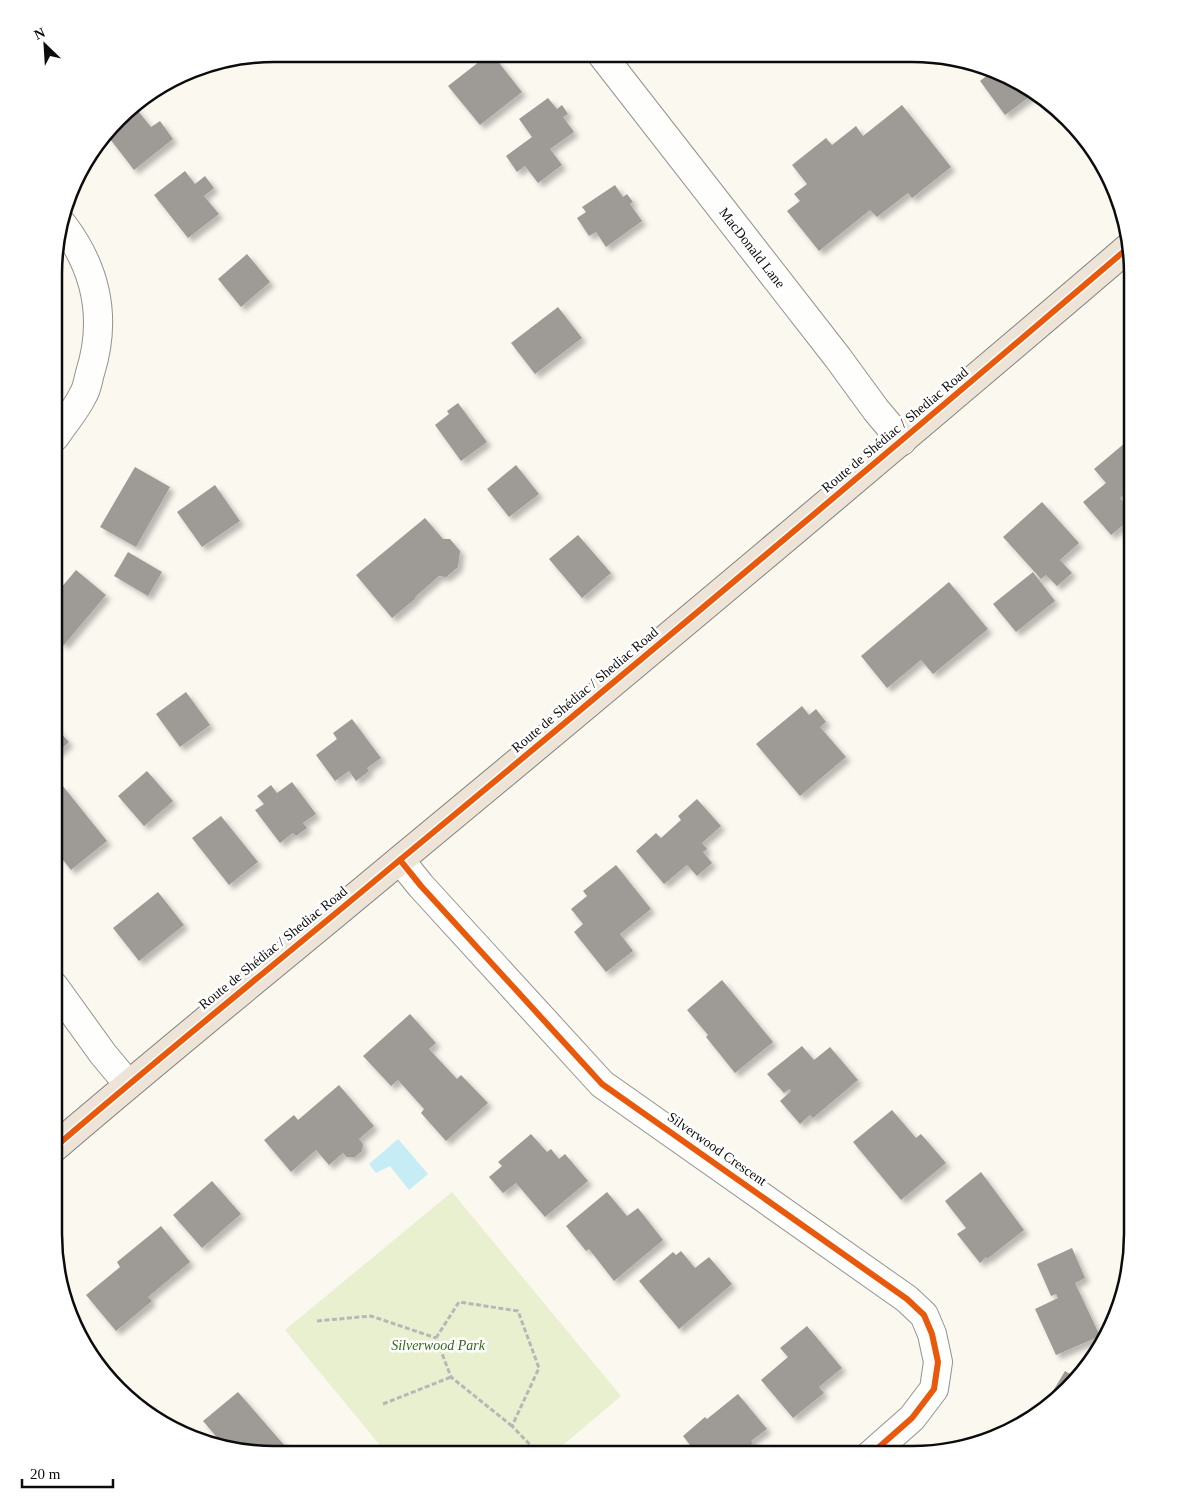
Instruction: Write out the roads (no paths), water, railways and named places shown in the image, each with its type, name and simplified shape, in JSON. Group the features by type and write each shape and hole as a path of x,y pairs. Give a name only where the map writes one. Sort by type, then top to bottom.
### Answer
{"main road":[{"name":"Route de Shédiac / Shediac Road","path":"62,1141 128,1084 400,860 902,441 1122,253"}],"street":[{"name":"MacDonald Lane","path":"607,62 838,358 876,410 902,441"},
{"path":"62,427 84,395 95,358 99,322 97,295 87,265 67,231"},
{"name":"Silverwood Crescent","path":"400,860 421,886 602,1084 907,1299 924,1315 932,1334 938,1362 934,1389 912,1418 880,1446"},
{"path":"62,997 103,1054 128,1084"}],"water":[{"path":"398,1139 428,1174 409,1190 390,1166 376,1173 369,1164"}],"park label":[{"name":"Silverwood Park","path":"438,1345"}]}
